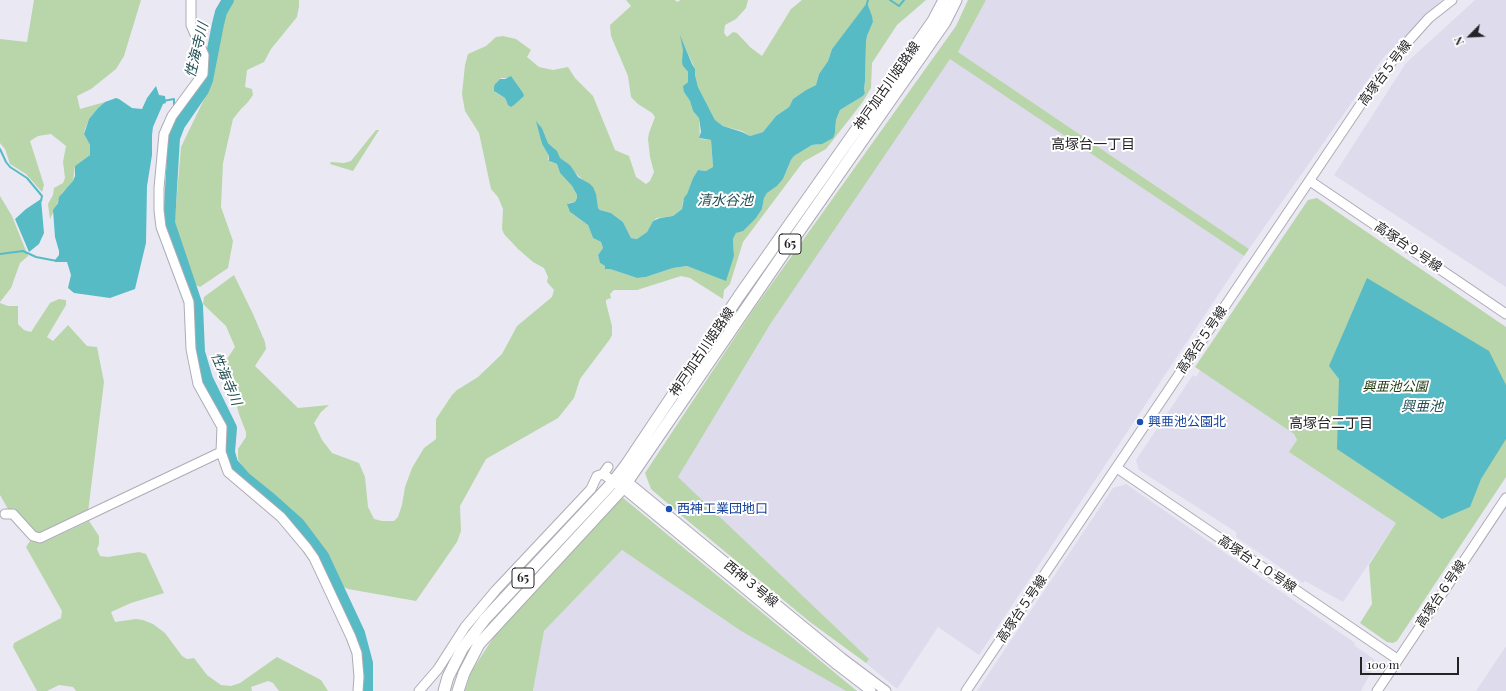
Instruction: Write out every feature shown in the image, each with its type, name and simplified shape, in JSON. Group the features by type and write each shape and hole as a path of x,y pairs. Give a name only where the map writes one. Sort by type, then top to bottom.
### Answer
{"main road":[{"name":"神戸加古川姫路線","path":"444,691 448,677 462,649 485,619 620,482 748,284 933,21 944,0"},
{"name":"神戸加古川姫路線","path":"458,691 464,673 479,644 620,482 791,243 945,22 956,0"}],"street":[{"path":"191,0 191,24 204,55 203,74 175,112 164,134 159,188 159,210 161,227 189,302 191,349 198,384 222,427 221,452 228,472 281,517 314,558 357,653 359,677 358,691"},
{"name":"高塚台５号線","path":"966,691 1371,89 1402,48 1429,18 1452,0"},
{"name":"高塚台９号線","path":"1310,181 1506,314"},
{"path":"5,514 13,514 33,536 40,538 221,452"},
{"name":"高塚台１０号線","path":"1117,468 1397,659"},
{"path":"420,691 438,670 465,626 496,590 591,489 597,476 605,471 620,482"},
{"name":"西神３号線","path":"620,482 837,665 871,691"},
{"name":"西神３号線","path":"620,482 886,691"},
{"name":"高塚台６号線","path":"1377,691 1506,498"}],"shaded area":[{"path":"986,0 1442,0 1383,58 1249,249 958,52"},
{"path":"1475,0 1506,0 1506,287 1334,175 1406,63"},
{"path":"950,58 1244,256 979,655 938,627 897,689 866,663 869,659 678,477 771,323 848,205"},
{"path":"1200,370 1294,434 1297,440 1290,452 1396,523 1343,602 1305,581 1303,583 1236,537 1236,532 1139,470 1136,460 1193,375 1196,377"},
{"path":"1126,484 1355,643 1354,645 1375,660 1375,665 1361,691 977,691 1113,488"},
{"path":"622,550 741,631 846,691 533,691 544,631"},
{"path":"1506,646 1506,691 1476,691"}],"green space":[{"path":"34,0 141,0 124,56 116,69 91,89 77,96 80,109 105,102 89,119 85,129 84,134 90,145 90,155 75,166 73,181 62,193 50,219 48,204 53,195 54,188 63,183 65,178 63,162 66,146 51,134 38,136 30,141 44,185 42,192 26,174 10,164 5,149 0,143 0,39 27,42"},
{"path":"231,0 299,0 299,6 297,17 271,49 264,62 247,70 245,87 252,89 253,95 233,119 223,163 221,207 233,241 228,268 200,287 196,285 174,229 181,147 210,87 226,13"},
{"path":"626,0 675,0 677,2 681,0 748,0 746,8 736,19 725,25 724,33 727,37 733,32 737,33 750,47 762,56 791,9 802,0 926,0 897,25 872,63 871,88 862,103 826,149 803,162 743,242 730,284 724,290 723,299 690,278 681,276 637,290 614,290 610,294 611,298 606,300 612,326 612,335 580,379 574,398 558,418 486,459 460,506 461,531 457,542 416,601 348,589 342,586 322,546 291,510 253,479 243,468 238,459 238,449 246,437 246,432 239,414 225,362 235,347 226,326 203,304 204,297 234,275 265,342 266,349 255,366 298,408 329,405 321,412 314,423 322,440 332,453 359,463 365,477 368,507 374,519 394,521 398,517 405,487 412,468 424,448 436,439 436,419 452,395 457,390 478,377 502,354 517,326 552,297 554,290 547,282 548,277 544,268 533,262 518,249 504,234 502,229 503,209 498,197 491,189 479,133 465,111 462,94 465,65 468,54 486,46 496,37 503,36 516,39 531,50 527,57 539,67 553,70 568,67 575,78 593,96 615,150 629,156 636,177 646,184 650,181 654,172 650,157 648,139 655,117 631,97 628,76 611,36 610,25 631,6","holes":["867,4 873,22 866,42 865,93 863,96 840,110 836,120 835,133 817,145 812,145 794,156 783,179 777,186 767,193 764,198 762,209 756,218 736,233 733,239 734,256 725,280 687,266 673,268 646,277 637,278 610,269 600,263 598,255 603,248 601,242 593,238 588,225 571,213 568,203 575,202 577,195 572,186 560,173 557,164 550,162 548,159 549,156 542,144 537,122 542,128 548,143 554,148 559,158 570,165 573,171 583,180 598,208 611,213 623,222 631,238 637,239 647,232 653,221 657,218 673,216 682,209 683,201 698,170 706,171 713,168 711,140 700,139 699,117 693,111 690,101 684,92 684,85 688,82 688,72 683,66 683,46 681,38 695,69 698,87 715,120 723,126 742,131 750,136 763,132 776,116 789,107 793,99 816,85 819,74 828,61 832,49","501,78 508,78 507,103 505,98 495,92 495,84"]},
{"path":"968,0 986,0 958,52 1249,249 1244,256 950,59 771,323 678,477 869,659 866,663 810,622 688,521 651,489 645,473 753,310 956,26"},
{"path":"376,130 379,130 353,171 330,164 331,162 344,163 351,161"},
{"path":"0,196 12,216 28,256 20,263 11,288 0,302"},
{"name":"興亜池公園","path":"1317,198 1506,327 1506,477 1397,641 1393,643 1387,642 1360,623 1372,604 1369,565 1396,523 1289,452 1297,440 1294,434 1195,367 1308,200"},
{"path":"59,299 66,300 66,305 47,337 53,341 68,325 87,346 97,347 104,382 88,512 41,534 35,534 16,510 8,509 0,495 0,303 8,306 18,306 18,324 24,330 31,332 50,303"},
{"path":"622,497 857,691 846,691 741,631 622,550 544,631 533,691 465,691 471,672 495,635"},
{"path":"89,521 99,536 99,544 97,549 100,556 108,557 139,552 146,554 164,593 131,603 111,612 115,622 136,619 153,624 165,633 182,656 187,659 194,658 207,675 221,685 231,686 240,683 277,657 321,680 328,691 279,691 273,683 268,681 251,687 252,691 76,691 73,687 59,685 47,691 37,691 13,647 14,643 61,618 62,611 26,547 30,541 42,543"}],"water":[{"name":"清水谷池","path":"867,3 873,22 866,42 865,93 863,96 840,110 836,120 833,138 822,144 812,145 794,156 783,179 777,186 767,193 764,198 762,209 756,218 743,231 736,233 733,239 734,256 726,281 687,266 673,268 646,277 637,278 610,269 605,269 605,266 600,263 598,255 603,248 601,242 593,238 588,225 570,212 567,204 575,202 577,195 572,186 560,173 557,164 549,161 549,156 542,144 536,121 542,128 548,143 557,151 560,158 570,165 578,177 593,187 596,194 598,208 611,213 623,222 631,238 637,239 647,232 653,221 660,218 673,216 682,209 684,198 698,170 706,171 713,167 711,140 699,138 701,132 699,118 693,111 690,101 684,92 683,86 688,82 688,72 683,66 682,62 683,50 680,35 695,69 698,87 715,120 723,126 750,136 763,132 776,116 789,107 793,99 816,85 819,74 828,61 832,49"},
{"path":"511,76 524,96 511,107 508,105 505,98 494,91 494,87 500,79 505,79"},
{"path":"156,86 159,95 165,96 166,103 163,104 153,127 152,155 147,186 146,243 135,289 110,298 74,293 68,288 71,275 67,262 55,262 59,255 59,251 55,237 53,210 58,203 59,197 73,181 75,176 75,166 90,155 90,145 84,134 89,119 105,102 116,98 132,108 142,109 147,98"},
{"path":"41,199 44,233 39,244 29,252 15,219 26,209"},
{"name":"興亜池","path":"1367,278 1489,351 1506,385 1506,439 1481,479 1470,507 1442,519 1337,449 1339,379 1329,366"}],"waterway":[{"name":"性海寺川","path":"228,0 221,12 207,80 203,90 179,125 174,138 169,223 197,306 199,352 207,379 231,428 229,452 232,463 245,478 299,524 323,556 359,633 367,663 367,691"},
{"path":"866,7 868,0"},
{"path":"890,0 899,6 904,0"},
{"path":"163,101 174,99 174,108"},
{"name":"性海寺川","path":"176,116 179,125"},
{"path":"0,149 10,167 27,178 42,196 41,201"},
{"path":"0,254 23,251 36,257 57,261"}],"place":[{"name":"興亜池公園北","path":"1140,422"},
{"name":"西神工業団地口","path":"669,509"}],"district":[{"name":"高塚台一丁目","path":"1093,145"},
{"name":"高塚台二丁目","path":"1331,424"}]}
